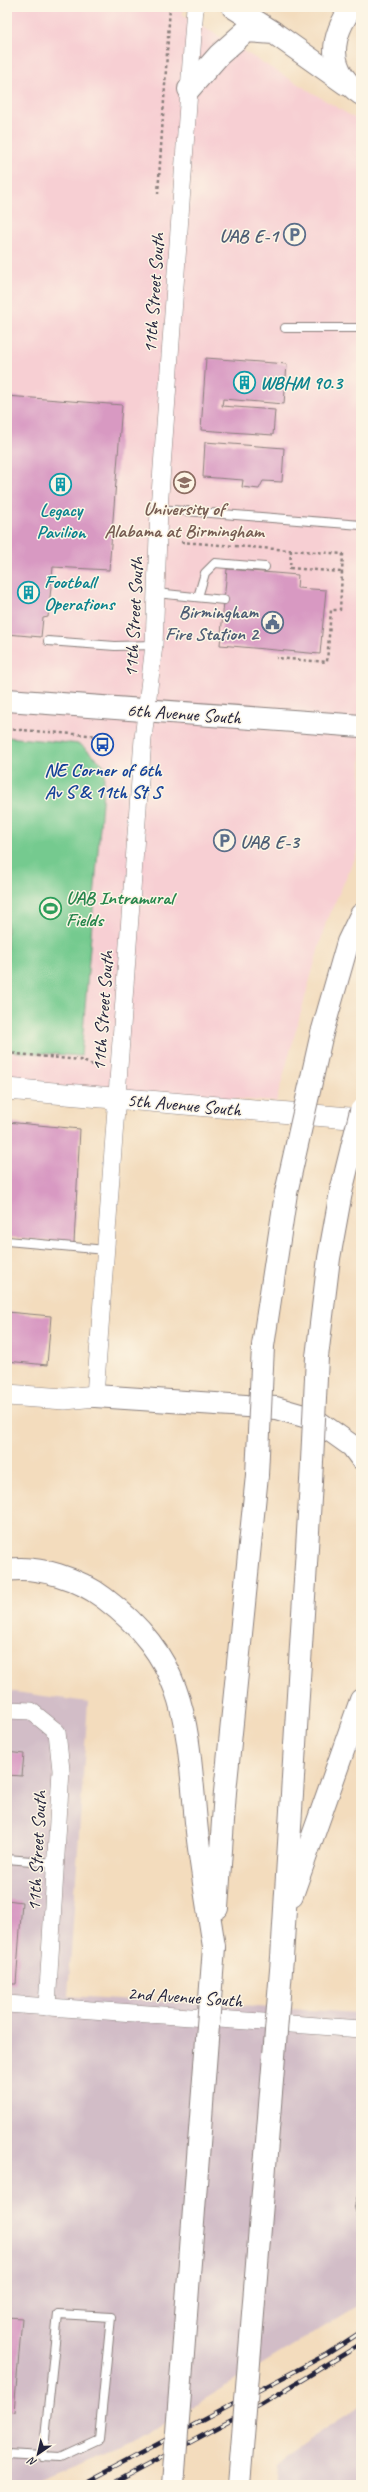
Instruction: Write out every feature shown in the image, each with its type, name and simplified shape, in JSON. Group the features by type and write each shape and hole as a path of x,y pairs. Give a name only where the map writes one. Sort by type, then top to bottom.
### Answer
{"main road":[{"path":"233,7 274,33 354,89"},
{"path":"352,7 340,29 335,44 335,61 354,89"},
{"path":"189,89 219,55 246,31 274,33"},
{"name":"6th Avenue South","path":"7,700 147,712 361,726"},
{"path":"173,2485 225,1792 257,1475 263,1346 286,1193 322,1033 348,942 361,915"},
{"path":"239,2485 282,1958 283,1919 317,1357 329,1258 341,1192 361,1111"},
{"path":"95,1396 276,1408 314,1419 352,1446 361,1458"},
{"path":"7,1570 26,1569 74,1580 96,1592 139,1628 166,1665 181,1703 190,1750 196,1823 214,1947"},
{"path":"283,1919 361,1700"}],"street":[{"name":"11th Street South","path":"95,1396 116,1098 147,712 154,645 159,509 195,7"},
{"name":"5th Avenue South","path":"7,1089 361,1119"},
{"path":"7,1395 65,1399 95,1396"},
{"name":"11th Street South","path":"7,1710 31,1711 57,1732 61,1770 47,2007"},
{"name":"2nd Avenue South","path":"7,2004 361,2029"}],"lane":[{"path":"285,328 361,328"},
{"path":"159,509 361,525"},
{"path":"198,597 205,573 216,563 265,567"},
{"path":"156,593 224,600"},
{"path":"48,641 115,646 154,645"},
{"path":"7,1241 106,1250"},
{"path":"7,1859 56,1863"},
{"path":"361,2199 359,2207 361,2213"},
{"path":"7,2454 43,2457 60,2457 99,2439 111,2317 58,2314 43,2457"}],"path":[{"path":"158,194 170,7"},
{"path":"181,542 343,554 340,610 331,610 327,662 276,658"},
{"path":"291,550 290,568 342,572"},
{"path":"7,729 115,737"},
{"path":"7,1053 80,1060 98,1067"}],"shaded area":[{"name":"University of Alabama at Birmingham","path":"7,7 183,7 182,14 361,122 361,845 326,922 276,1102 7,1083"},
{"path":"7,1691 88,1702 68,1996 361,2013 361,2304 136,2441 28,2485 7,2485"},
{"path":"361,2405 361,2485 274,2485 276,2462"}],"green space":[{"name":"UAB Intramural Fields","path":"7,737 80,744 105,766 81,1056 7,1051"}],"building":[{"name":"WBHM 90.3","path":"206,358 287,364 284,404 223,399 222,406 275,410 273,435 201,430"},
{"name":"Legacy Pavilion","path":"7,396 122,405 109,570 53,567 48,617 43,618 41,637 7,634"},
{"path":"205,442 284,448 282,482 263,481 259,489 242,487 243,480 203,477"},
{"name":"Birmingham Fire Station 2","path":"227,569 298,575 297,588 326,590 320,654 220,645"},
{"path":"7,1122 80,1129 74,1243 7,1237"},
{"path":"7,1312 51,1316 47,1365 7,1361"},
{"path":"7,1752 24,1754 22,1776 7,1775"},
{"path":"7,1900 22,1902 16,1984 7,1984"},
{"path":"7,2317 22,2318 14,2412 7,2411"}],"railway":[{"path":"81,2485 327,2354 361,2332"},
{"path":"110,2485 262,2404 361,2344"}],"place":[{"name":"UAB E-1","path":"294,235"},
{"name":"WBHM 90.3","path":"245,382"},
{"name":"University of Alabama at Birmingham","path":"184,483"},
{"name":"Legacy Pavilion","path":"61,484"},
{"name":"Football Operations","path":"29,592"},
{"name":"Birmingham Fire Station 2","path":"273,622"},
{"name":"NE Corner of 6th Av S & 11th St S","path":"103,744"},
{"name":"UAB E-3","path":"225,841"},
{"name":"UAB Intramural Fields","path":"50,908"}]}
